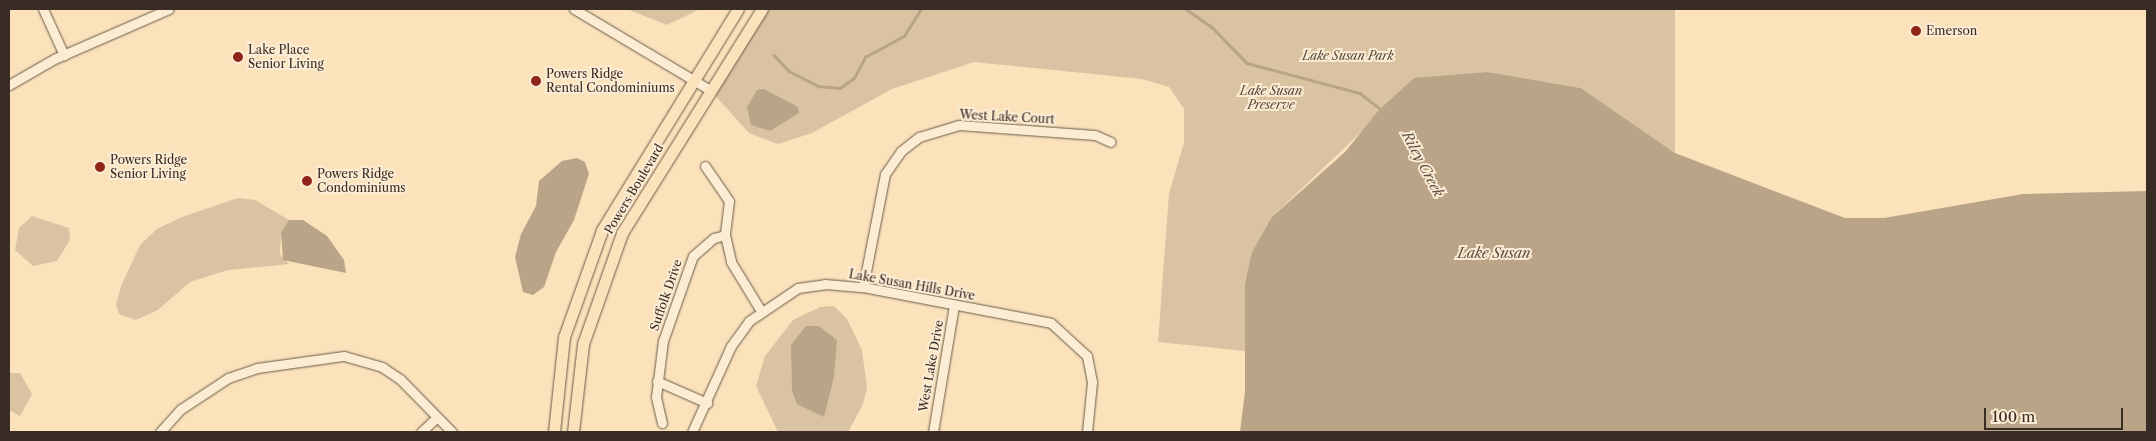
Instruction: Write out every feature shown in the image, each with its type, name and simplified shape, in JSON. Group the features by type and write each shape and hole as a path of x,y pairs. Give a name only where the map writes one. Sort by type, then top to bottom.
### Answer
{"main road":[{"name":"Powers Boulevard","path":"554,432 564,337 580,284 602,230 738,9"},
{"name":"Powers Boulevard","path":"573,432 583,344 622,232 762,9"}],"street":[{"path":"43,9 64,55"},
{"path":"9,85 64,55 169,9"},
{"path":"574,9 710,90"},
{"name":"West Lake Court","path":"863,287 885,174 901,151 919,137 959,125 1095,135 1111,142"},
{"path":"705,166 729,201 725,235 731,262 760,311"},
{"name":"Suffolk Drive","path":"662,423 657,381 663,341 693,256 714,238 725,235"},
{"name":"Lake Susan Hills Drive","path":"692,432 707,403 731,346 760,311 798,288 863,287 1051,323 1070,337 1087,356 1092,382 1086,432"},
{"name":"West Lake Drive","path":"933,432 954,304"},
{"path":"160,432 181,409 228,378 257,368 321,357 344,356 382,367 400,379 436,418 452,432"},
{"path":"657,381 707,403"},
{"path":"421,432 436,418"}],"green space":[{"path":"627,9 700,9 667,25"},
{"name":"Lake Susan Preserve","path":"762,9 1675,9 1675,153 1581,88 1488,72 1460,75 1360,133 1272,217 1245,284 1245,351 1158,342 1169,193 1184,143 1184,109 1169,87 1142,79 974,62 892,89 812,133 778,144 749,133 710,90"},
{"path":"238,198 255,200 289,220 281,233 280,254 289,264 228,270 190,282 158,310 136,320 119,314 116,305 121,286 140,245 157,229 182,217"},
{"path":"32,216 69,228 70,240 57,261 33,266 15,250 19,228"},
{"path":"834,306 847,319 862,350 867,388 863,404 848,432 778,432 756,386 765,356 793,320 820,307"},
{"path":"9,373 20,373 32,394 20,416 9,410"}],"water":[{"name":"Lake Susan","path":"1488,72 1581,88 1675,153 1845,218 1884,218 2023,194 2147,191 2147,432 1240,432 1245,391 1245,284 1252,252 1272,217 1345,152 1379,110 1414,78"},
{"path":"764,89 798,107 799,113 770,131 751,125 747,107 757,90"},
{"path":"577,158 585,162 589,174 574,220 556,252 544,287 533,295 523,292 515,257 521,234 536,206 539,181 562,161"},
{"path":"289,220 303,220 327,236 344,260 346,273 283,260 281,233"},
{"path":"806,326 819,326 837,340 834,377 824,417 797,404 792,391 791,345"}],"waterway":[{"name":"Riley Creek","path":"774,55 789,71 818,86 840,88 854,78 865,57 904,36 921,9"},
{"name":"Riley Creek","path":"1186,9 1212,27 1247,63 1360,93 1382,110"}],"place":[{"name":"Emerson","path":"1916,31"},
{"name":"Lake Place Senior Living","path":"238,57"},
{"name":"Powers Ridge Rental Condominiums","path":"536,81"},
{"name":"Powers Ridge Senior Living","path":"100,167"},
{"name":"Powers Ridge Condominiums","path":"307,181"}],"park label":[{"name":"Lake Susan Park","path":"1348,56"}]}
